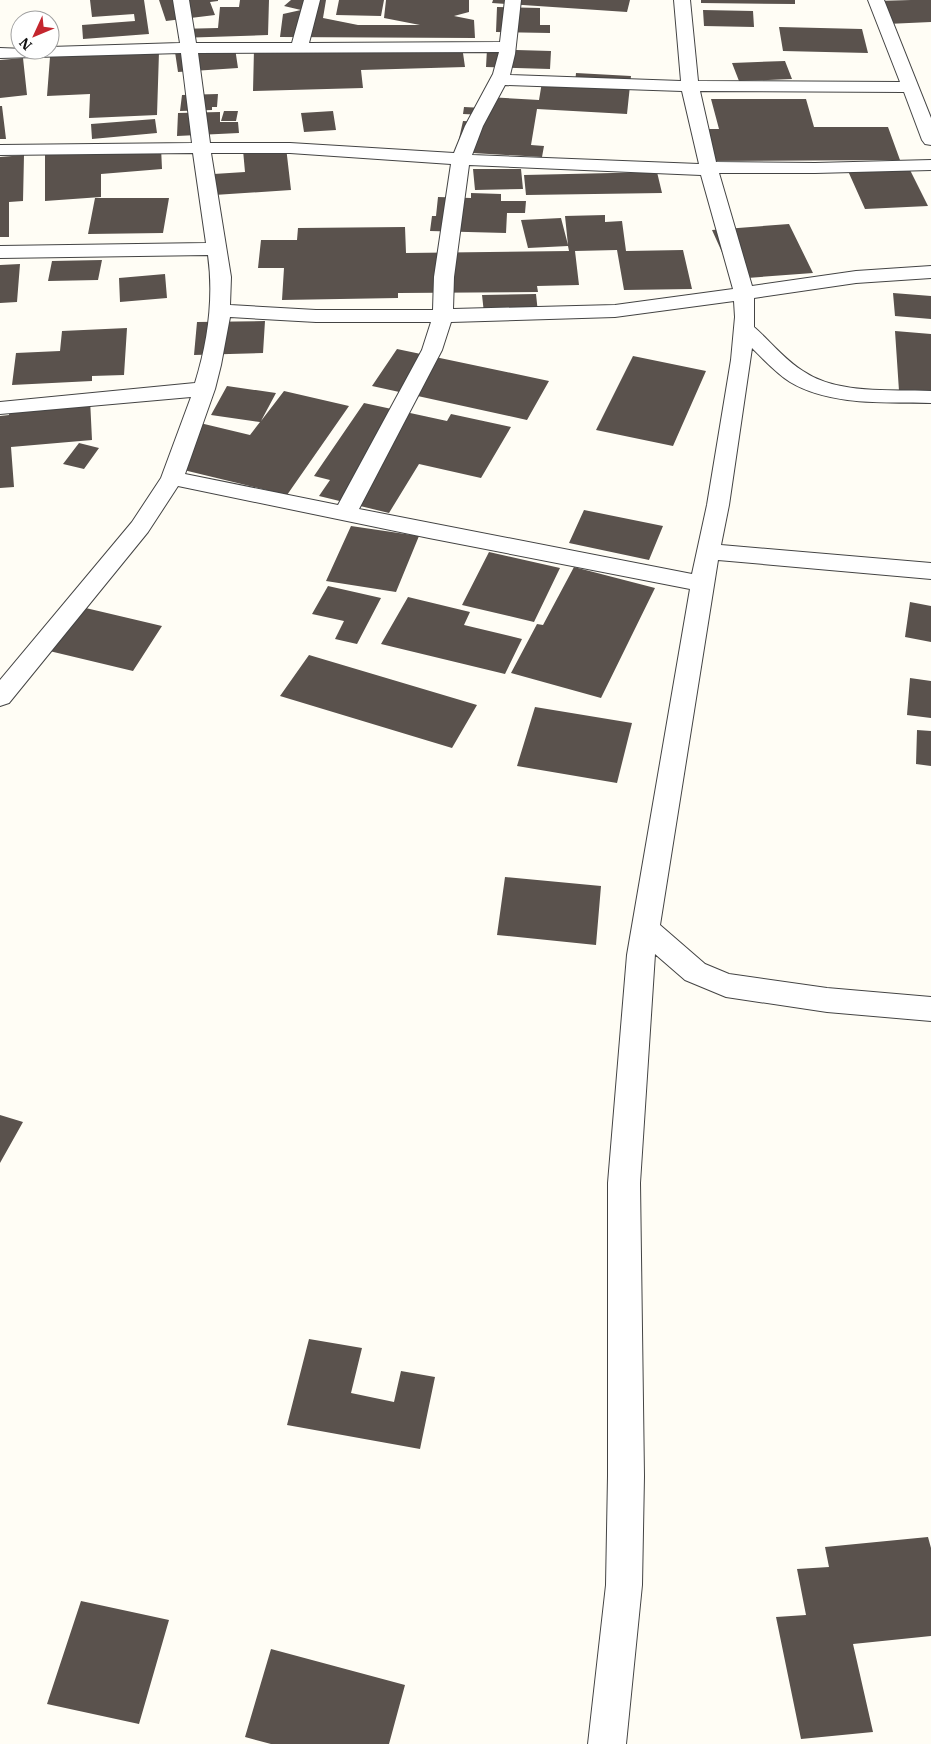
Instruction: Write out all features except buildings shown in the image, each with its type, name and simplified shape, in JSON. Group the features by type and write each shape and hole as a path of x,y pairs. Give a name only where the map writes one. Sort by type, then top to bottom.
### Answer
{"street":[{"path":"0,697 140,527 158,502 172,478 212,365 220,310 221,277 181,0"},
{"path":"299,48 312,0"},
{"path":"345,514 432,350 442,316 444,277 461,160 474,126 500,80 508,46 514,0"},
{"path":"607,1744 624,1586 626,1467 624,1183 641,955 704,584 708,550 721,486 741,360 744,328 744,294 709,168 690,86 682,0"},
{"path":"876,0 931,140"},
{"path":"0,53 189,48 508,46"},
{"path":"500,80 690,86 910,87"},
{"path":"0,150 322,149 568,166 814,168 931,165"},
{"path":"0,252 217,249"},
{"path":"220,310 300,317 442,316 632,309 827,281 931,272"},
{"path":"744,328 790,372 807,383 820,388 846,392 931,397"},
{"path":"0,408 204,389"},
{"path":"172,478 345,514 704,584"},
{"path":"708,550 931,571"},
{"path":"646,928 695,972 726,985 827,1000 931,1010"}]}
